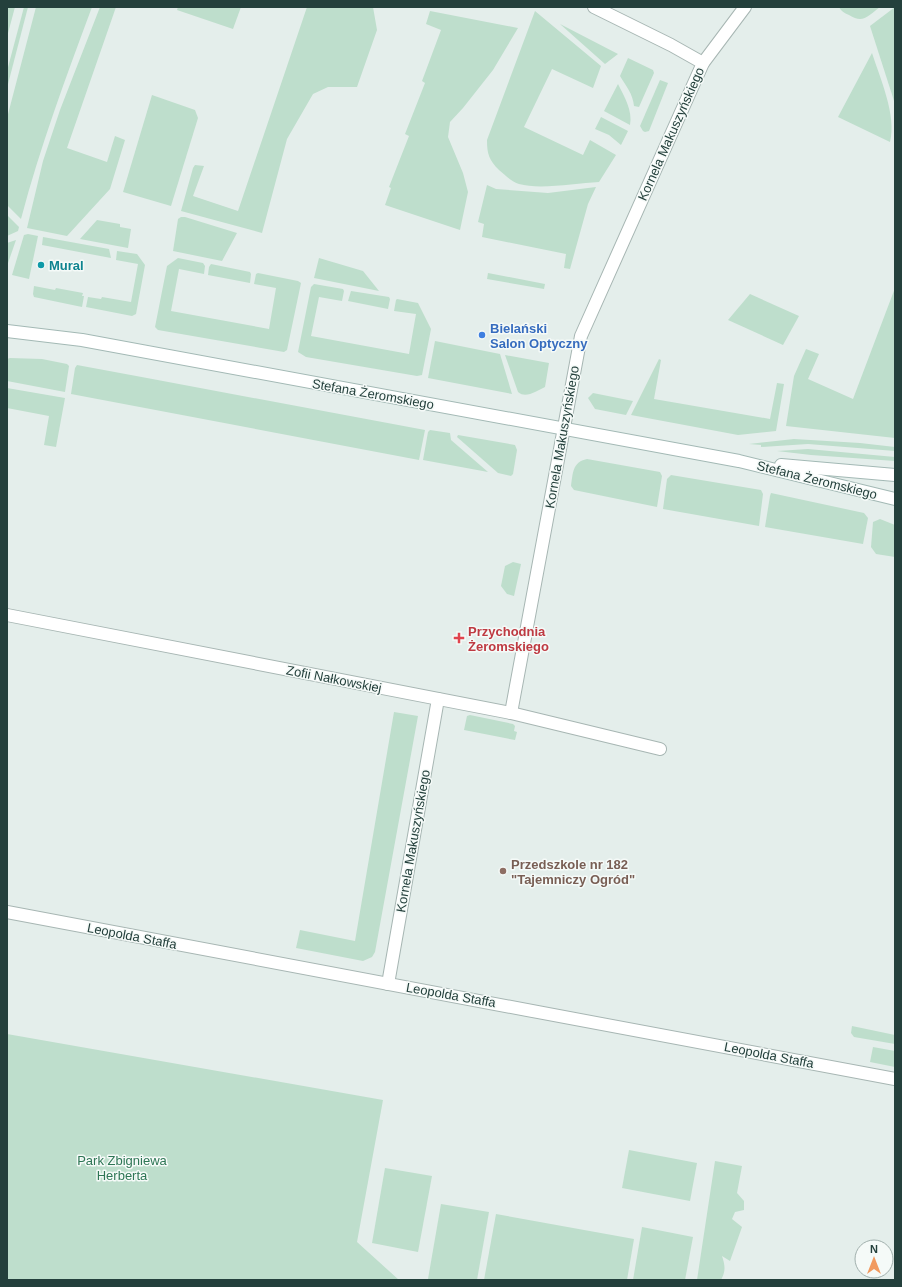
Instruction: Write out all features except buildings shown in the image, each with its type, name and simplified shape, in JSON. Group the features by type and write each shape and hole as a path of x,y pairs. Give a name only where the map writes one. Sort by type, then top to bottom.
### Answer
{"street":[{"path":"594,7 703,63"},
{"name":"Kornela Makuszyńskiego","path":"512,713 581,336 703,63 745,7"},
{"name":"Stefana Żeromskiego","path":"7,330 82,340 739,461 895,500"},
{"name":"Stefana Żeromskiego","path":"739,461 895,475"},
{"name":"Zofii Nałkowskiej","path":"7,615 512,713 660,749"},
{"name":"Kornela Makuszyńskiego","path":"388,984 438,699"},
{"name":"Leopolda Staffa","path":"7,912 895,1079"}],"green space":[{"path":"7,7 15,7 7,37"},
{"path":"24,7 28,7 7,88 7,71"},
{"path":"36,7 92,7 45,139 21,219 7,205 7,118"},
{"path":"100,7 116,7 67,148 107,162 115,136 125,140 110,189 67,236 27,228 43,161 60,110"},
{"path":"178,7 241,7 233,29 177,10"},
{"path":"307,7 373,7 377,30 357,87 328,87 313,94 287,139 262,233 181,211 195,165 204,166 193,196 238,211"},
{"path":"839,7 880,7 869,16 858,19 844,13"},
{"path":"895,7 895,104 870,26"},
{"path":"430,11 518,28 493,70 450,122 448,137 463,173 468,192 460,230 385,205 391,188 389,187 409,136 405,134 425,83 422,81 441,30 426,24"},
{"path":"535,11 601,66 593,88 552,69 524,127 583,155 590,140 616,155 599,182 547,186 528,186 519,184 511,180 499,170 489,156 487,140"},
{"path":"560,24 618,54 605,64"},
{"path":"872,53 887,97 892,132 890,142 838,117"},
{"path":"628,58 653,70 654,73 639,107 634,106 631,94 620,76"},
{"path":"660,80 668,83 649,131 645,132 640,126"},
{"path":"618,84 629,109 631,120 630,125 604,111"},
{"path":"152,95 195,110 198,118 171,206 123,192"},
{"path":"601,117 628,131 621,145 609,135 595,129"},
{"path":"487,185 496,189 548,193 596,187 588,204 570,269 564,268 566,254 482,237 484,224 478,222"},
{"path":"7,215 19,227 18,231 7,236"},
{"path":"181,217 237,233 222,261 173,251 178,219"},
{"path":"97,220 120,224 120,227 131,229 128,248 80,239"},
{"path":"28,234 38,236 29,279 12,275 24,235"},
{"path":"43,237 109,249 111,258 42,245"},
{"path":"16,240 7,266 7,243"},
{"path":"117,251 137,254 145,265 136,314 132,316 86,307 88,297 101,299 102,297 131,302 138,264 116,260"},
{"path":"178,258 203,263 205,266 204,274 179,269 171,311 269,329 276,288 254,284 256,274 258,273 298,281 301,283 287,350 284,352 158,330 155,327 167,266"},
{"path":"319,258 363,271 379,291 314,278"},
{"path":"211,264 250,272 250,283 208,275"},
{"path":"488,273 545,284 544,289 487,279"},
{"path":"314,284 343,289 344,291 342,301 319,297 311,336 409,354 416,314 394,311 397,299 418,303 431,329 422,375 417,376 306,357 298,352 311,287"},
{"path":"34,286 83,293 82,296 84,296 82,307 34,297"},
{"path":"895,288 895,438 786,426 794,376 806,349 819,354 808,379 853,399"},
{"path":"351,291 389,297 388,309 348,301"},
{"path":"750,294 799,316 783,345 728,320"},
{"path":"435,341 500,354 512,394 428,378"},
{"path":"505,355 549,363 545,387 528,395 518,392"},
{"path":"7,359 42,359 67,364 69,366 65,392 7,381"},
{"path":"659,359 661,360 654,399 770,419 777,383 784,384 776,431 738,435 631,415"},
{"path":"77,365 425,430 419,460 71,394 75,368"},
{"path":"7,388 65,398 56,447 44,445 49,416 7,408"},
{"path":"593,393 633,401 626,415 595,409 588,398"},
{"path":"430,430 450,433 451,440 488,472 423,460 428,432"},
{"path":"458,435 515,445 517,450 513,474 511,476 498,473 457,437"},
{"path":"794,439 860,443 895,447 895,451 808,444 761,447 761,445 749,444"},
{"path":"808,449 895,457 895,461 777,451"},
{"path":"587,459 660,472 662,476 657,507 574,490 571,486 574,469 578,463"},
{"path":"671,475 761,490 763,494 759,526 663,509 667,479"},
{"path":"771,493 864,513 868,518 863,544 765,527"},
{"path":"880,519 895,525 895,557 876,554 871,547 873,522"},
{"path":"513,562 521,564 514,596 507,594 501,586 505,566"},
{"path":"394,712 418,716 375,952 372,957 363,961 296,948 300,930 355,941"},
{"path":"470,715 513,724 515,726 514,731 517,732 515,740 464,730 467,716"},
{"path":"852,1026 895,1035 895,1044 854,1037 851,1033"},
{"name":"Park Zbigniewa Herberta","path":"7,1034 383,1100 357,1242 399,1280 7,1280"},
{"path":"873,1047 895,1051 895,1067 870,1062"},
{"path":"629,1150 697,1163 690,1201 622,1188"},
{"path":"715,1161 742,1166 737,1193 744,1201 744,1210 735,1212 732,1219 742,1227 730,1261 722,1256 724,1262 724,1274 721,1280 697,1280"},
{"path":"385,1168 432,1176 418,1252 372,1243"},
{"path":"441,1204 489,1212 477,1280 428,1279"},
{"path":"496,1214 634,1239 627,1280 484,1280"},
{"path":"642,1227 693,1237 685,1280 633,1280"}],"place":[{"name":"Mural","path":"41,265"},
{"name":"Bielański Salon Optyczny","path":"482,335"},
{"name":"Przychodnia Żeromskiego","path":"459,638"},
{"name":"Przedszkole nr 182 \"Tajemniczy Ogród\"","path":"503,871"}]}
